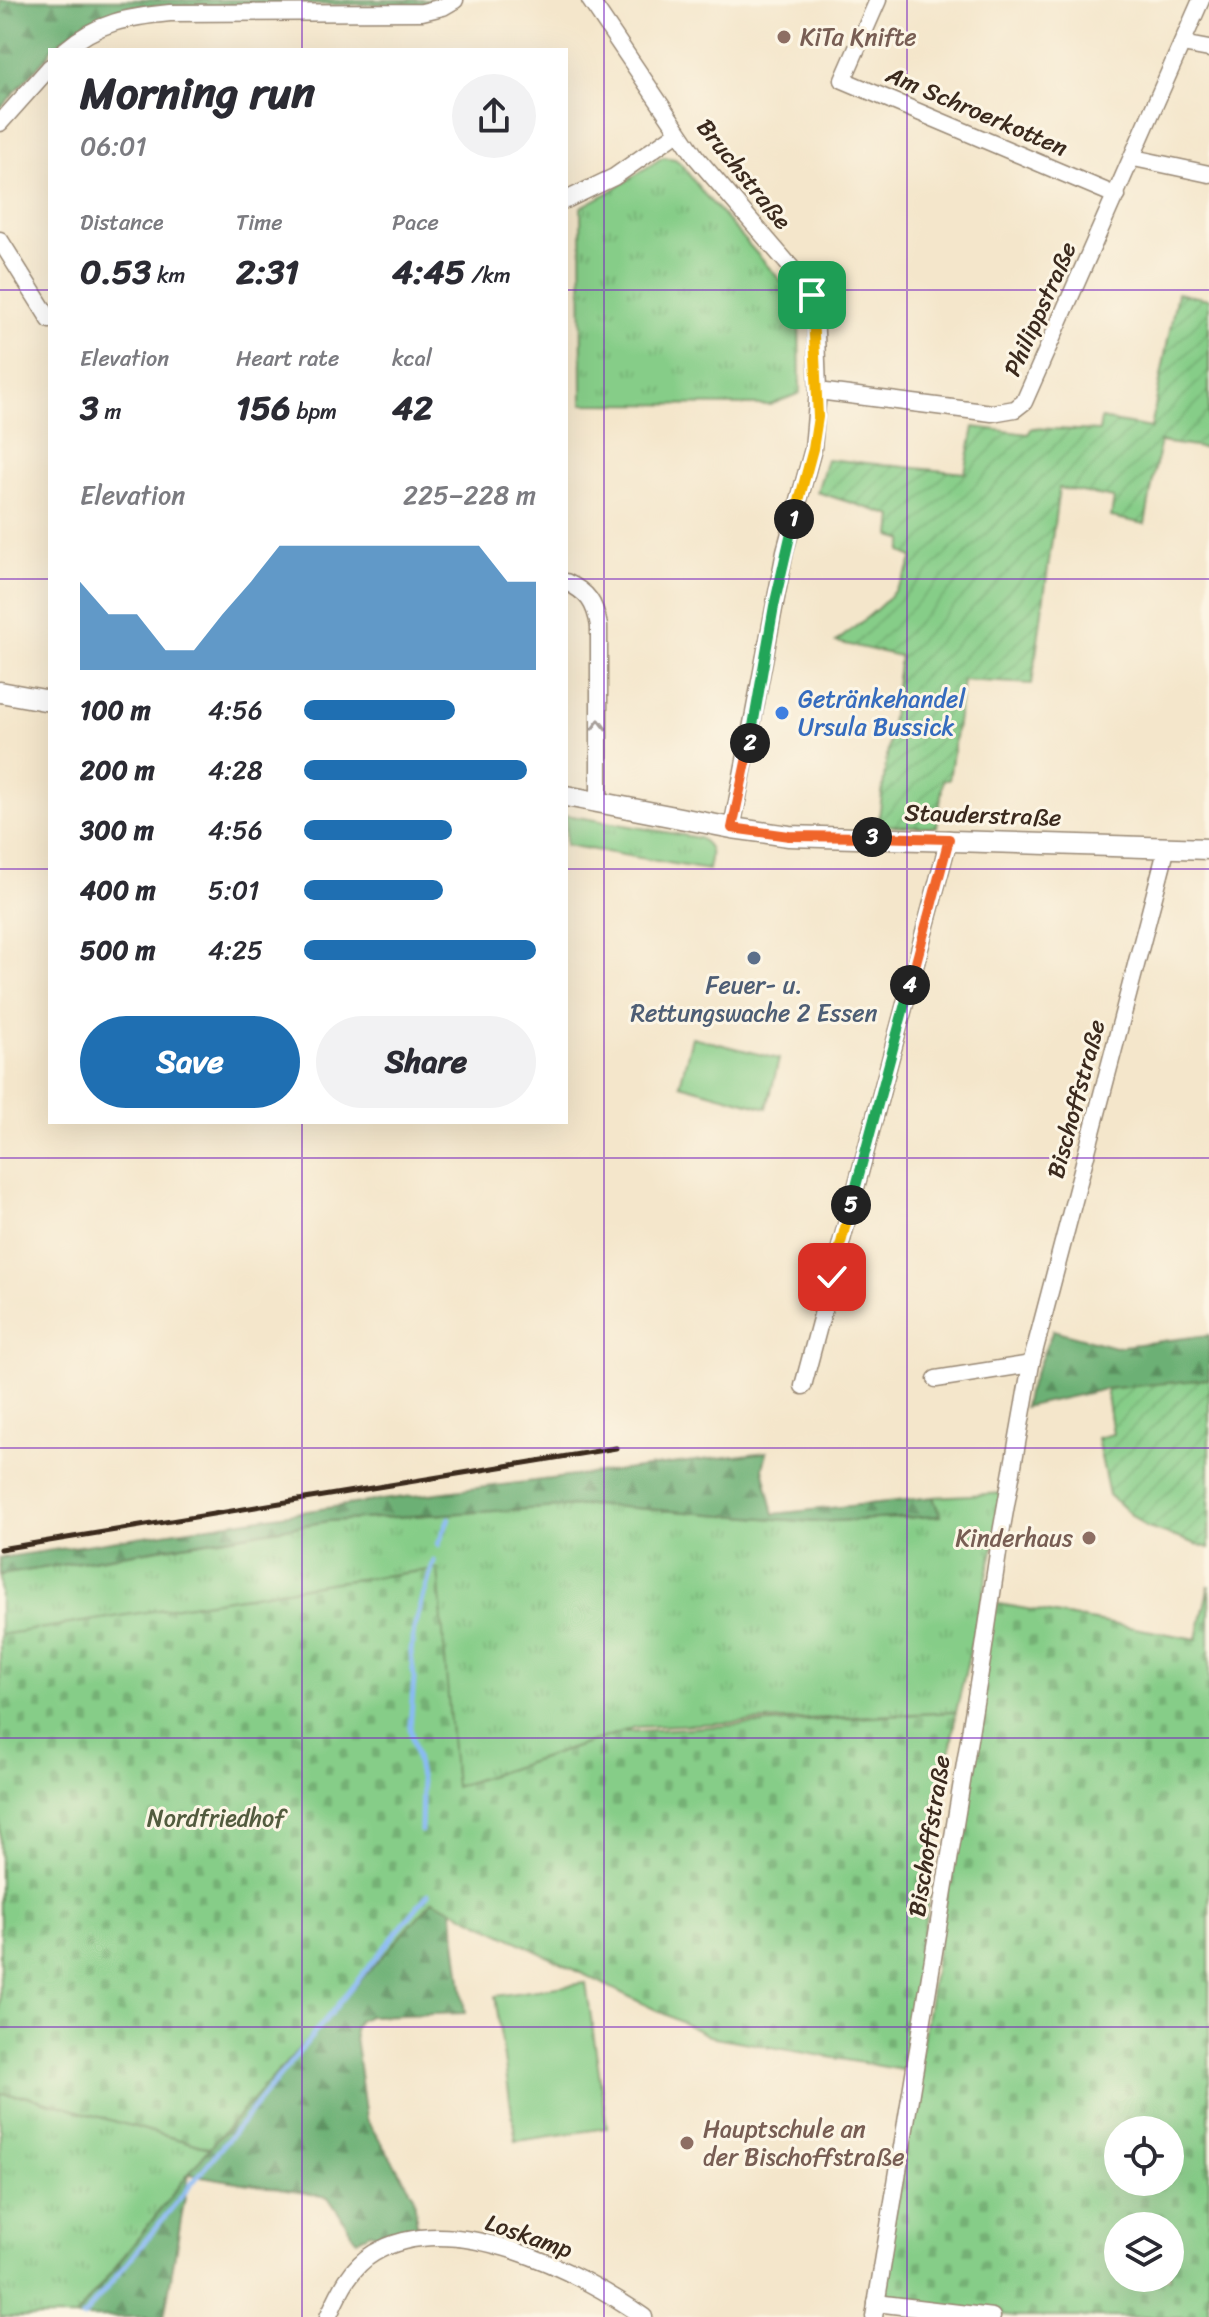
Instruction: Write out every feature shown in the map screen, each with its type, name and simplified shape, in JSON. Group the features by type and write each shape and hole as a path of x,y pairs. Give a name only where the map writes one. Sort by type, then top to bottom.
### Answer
{"main road":[{"path":"0,692 48,701"},
{"name":"Stauderstraße","path":"568,796 789,836 1209,849"}],"street":[{"path":"68,48 92,29 131,17 170,13 411,13 432,11 455,0"},
{"name":"Bruchstraße","path":"590,0 713,179 812,295 818,417 813,449 785,551 732,828"},
{"name":"Am Schroerkotten","path":"878,0 843,80 1117,196"},
{"name":"Philippstraße","path":"818,391 992,413 1015,409 1024,402 1201,0"},
{"path":"1182,44 1209,49"},
{"path":"0,123 48,69"},
{"path":"568,199 614,177 678,132"},
{"path":"1134,158 1209,174"},
{"path":"0,240 48,317"},
{"path":"568,583 589,596 596,608 599,626 599,803"},
{"path":"803,1386 949,839"},
{"name":"Bischoffstraße","path":"875,2310 1031,1364 1167,847"},
{"path":"936,1379 1031,1364"},
{"name":"Loskamp","path":"328,2317 342,2287 356,2268 374,2253 426,2237 483,2242 525,2255 589,2284 644,2317"},
{"path":"875,2310 992,2317"}],"green space":[{"path":"0,0 438,0 422,4 127,6 86,22 53,48 48,48 48,55 0,109"},
{"path":"663,157 680,163 796,298 799,312 800,393 770,405 582,404 581,207"},
{"path":"1177,293 1209,299 1209,449 1160,442 1145,524 1111,517 1114,498 1059,488 1032,684 963,680 949,780 943,780 937,827 878,825 900,656 836,642 892,594 908,571 913,557 901,552 904,540 891,536 893,516 817,492 827,459 965,473 974,427 1028,434 1032,428 1099,431 1101,419 1151,428"},
{"path":"568,815 699,838 710,852 708,870 568,845"},
{"path":"692,1037 779,1059 767,1108 680,1084"},
{"path":"1053,1330 1115,1347 1209,1335 1209,1379 1106,1389 1024,1407"},
{"path":"1209,1379 1209,1548 1145,1527 1109,1495 1097,1438 1113,1434 1106,1389"},
{"path":"767,1452 763,1468 774,1514 933,1497 940,1516 814,1522 595,1505 329,1521 0,1575 0,1558 373,1501"},
{"path":"1006,1493 956,1712 636,1727 454,1787 437,1569 0,1635 0,1575 329,1521 595,1505 814,1522 940,1516 933,1497"},
{"name":"Nordfriedhof","path":"438,1569 455,1787 622,1732 956,1712 903,2070 709,2036 433,1900 209,2148 26,2096 0,2094 0,1635"},
{"path":"1209,1585 1209,2317 1015,2317 881,2300 993,1603 1197,1639"},
{"path":"433,1900 452,1908 465,2013 369,2016 358,2021 354,2029 366,2119 414,2195 417,2228 383,2236 370,2232 357,2240 328,2197 189,2174 164,2317 76,2317 209,2148"},
{"path":"586,1983 607,2128 516,2141 495,1996"},
{"path":"0,2094 26,2096 209,2148 76,2317 0,2317"}],"waterway":[{"path":"438,1545 449,1518"},
{"path":"421,1831 422,1787 410,1727 414,1678 411,1652 414,1629 434,1561"},
{"path":"83,2317 428,1894"}],"railway":[{"path":"0,1549 616,1448"}],"place":[{"name":"KiTa Knifte","path":"784,37"},
{"name":"Getränkehandel Ursula Bussick","path":"782,713"},
{"name":"Feuer- u. Rettungswache 2 Essen","path":"754,958"},
{"name":"Kinderhaus","path":"1089,1538"},
{"name":"Hauptschule an der Bischoffstraße","path":"687,2143"}],"route":[{"path":"812,295 815,304 818,417 813,449 785,551 732,828 789,836 949,839 832,1277"}]}
